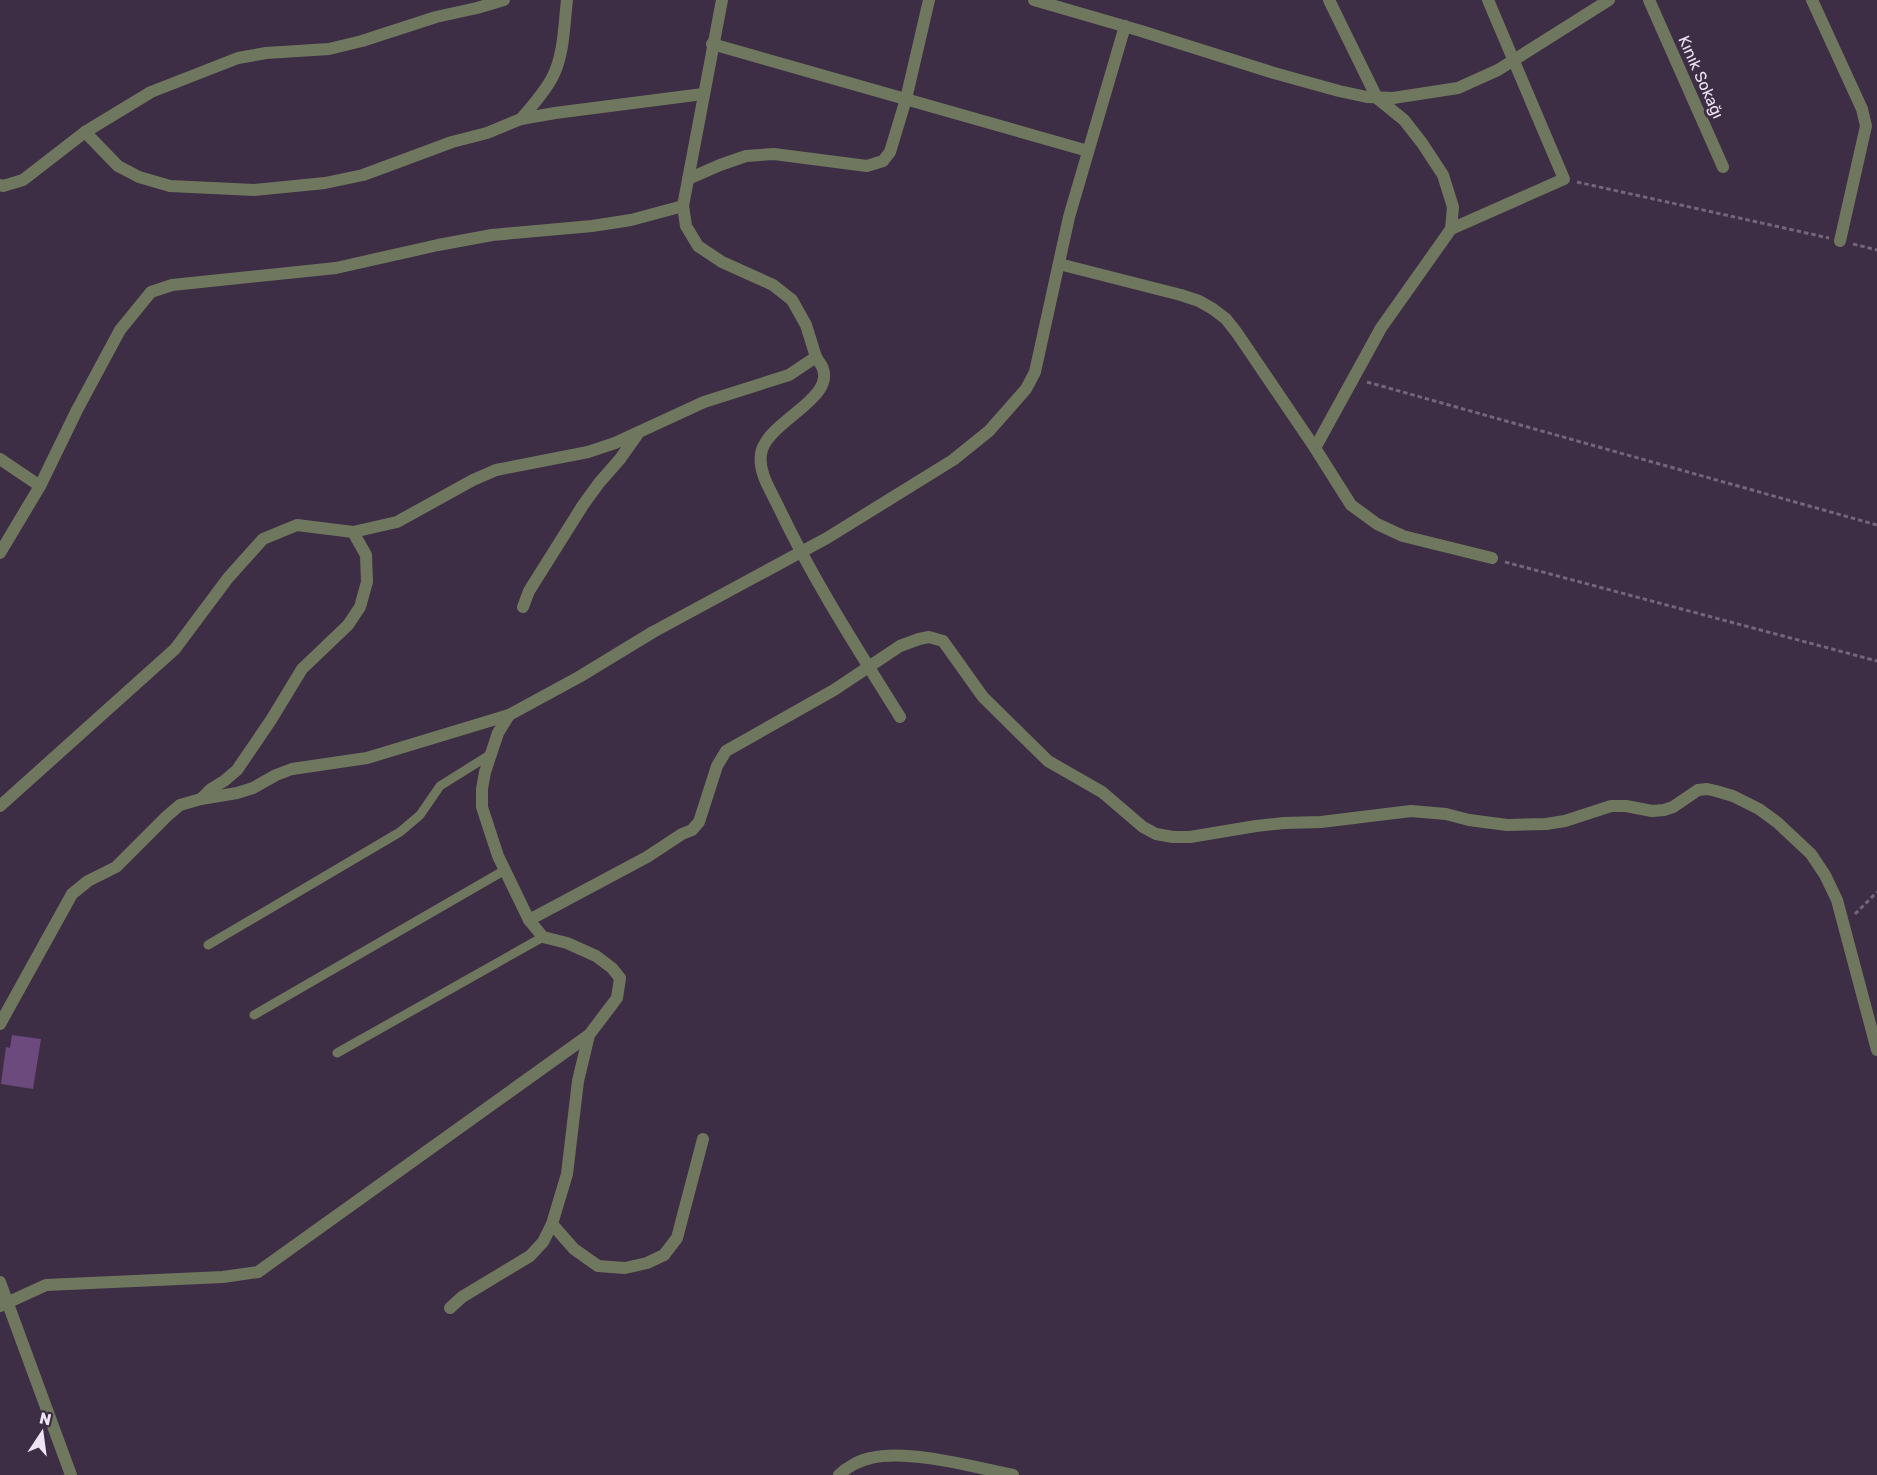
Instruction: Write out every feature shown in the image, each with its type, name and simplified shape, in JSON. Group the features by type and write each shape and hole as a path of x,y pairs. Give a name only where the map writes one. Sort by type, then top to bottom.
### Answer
{"street":[{"path":"0,185 23,180 85,132 151,92 238,58 266,53 329,49 436,17 477,9 504,0"},
{"path":"521,119 539,99 553,76 560,52 567,0"},
{"path":"722,0 683,206 686,226 698,246 722,262 773,285 792,300 806,325 816,357 824,370 823,383 814,397 779,427 765,443 760,455 764,475 800,553 900,717"},
{"path":"688,179 746,156 774,154 867,166 883,161 890,152 906,99 929,0"},
{"path":"1034,0 1274,73 1348,93 1377,98 1393,98 1458,88 1498,70 1609,0"},
{"path":"1315,448 1381,328 1450,230 1452,207 1443,175 1404,120 1377,98 1329,0"},
{"path":"1450,230 1564,179 1488,0"},
{"name":"Kınık Sokağı","path":"1649,0 1723,167"},
{"path":"1812,0 1862,109 1871,119 1866,126 1840,241"},
{"path":"0,1024 5,1003 72,894 88,881 116,867 180,805 253,788 276,774 292,769 367,758 509,715 579,677 652,632 827,538 953,460 989,431 1026,389 1035,372 1069,217 1125,26"},
{"path":"712,44 1088,151"},
{"path":"85,132 118,166 139,177 170,186 254,190 325,183 363,175 452,142 487,133 521,119 703,94"},
{"path":"0,554 40,486 120,330 151,292 172,285 336,268 492,235 592,226 631,220 683,206"},
{"path":"1059,264 1181,295 1213,309 1237,333 1351,505 1377,524 1403,536 1492,558"},
{"path":"0,806 175,649 228,578 262,539 297,525 353,532 397,522 473,480 496,470 588,452 637,434 704,402 789,375 816,357"},
{"path":"523,607 529,591 583,504 620,459 637,434"},
{"path":"0,459 40,486"},
{"path":"201,799 210,789 224,782 237,770 302,669 348,625 360,607 368,582 366,555 353,532"},
{"path":"529,920 647,857 692,830 699,822 717,766 726,751 834,690 900,646 929,638 943,641 983,697 1048,760 1095,787 1143,827 1156,834 1190,837 1274,824 1322,822 1411,811 1446,814 1469,820 1507,825 1546,824 1611,806 1626,806 1652,811 1664,810 1673,807 1698,790 1707,789 1733,796 1760,809 1796,838 1811,854 1825,875 1837,900 1877,1050"},
{"path":"4,1304 46,1285 223,1277 258,1272 589,1035 617,998 620,978 612,968 596,956 567,943 543,937 529,920 498,856 482,807 485,772 498,732 509,715"},
{"path":"450,1308 462,1297 530,1256 543,1242 552,1224 567,1174 578,1081 589,1035"},
{"path":"552,1224 574,1249 598,1266 625,1268 647,1263 664,1255 677,1238 703,1139"},
{"path":"0,1282 4,1304 71,1475"},
{"path":"839,1475 846,1468 871,1458 900,1456 928,1458 1013,1475"}],"lane":[{"path":"208,945 400,832 420,814 440,786 491,754"},
{"path":"254,1015 505,870"},
{"path":"337,1053 543,937"}],"path":[{"path":"1564,179 1877,250"},
{"path":"1354,378 1877,525"},
{"path":"1492,558 1877,661"},
{"path":"1844,925 1877,892"}],"building":[{"path":"12,1035 41,1039 33,1089 1,1084 6,1047 10,1048"}]}
